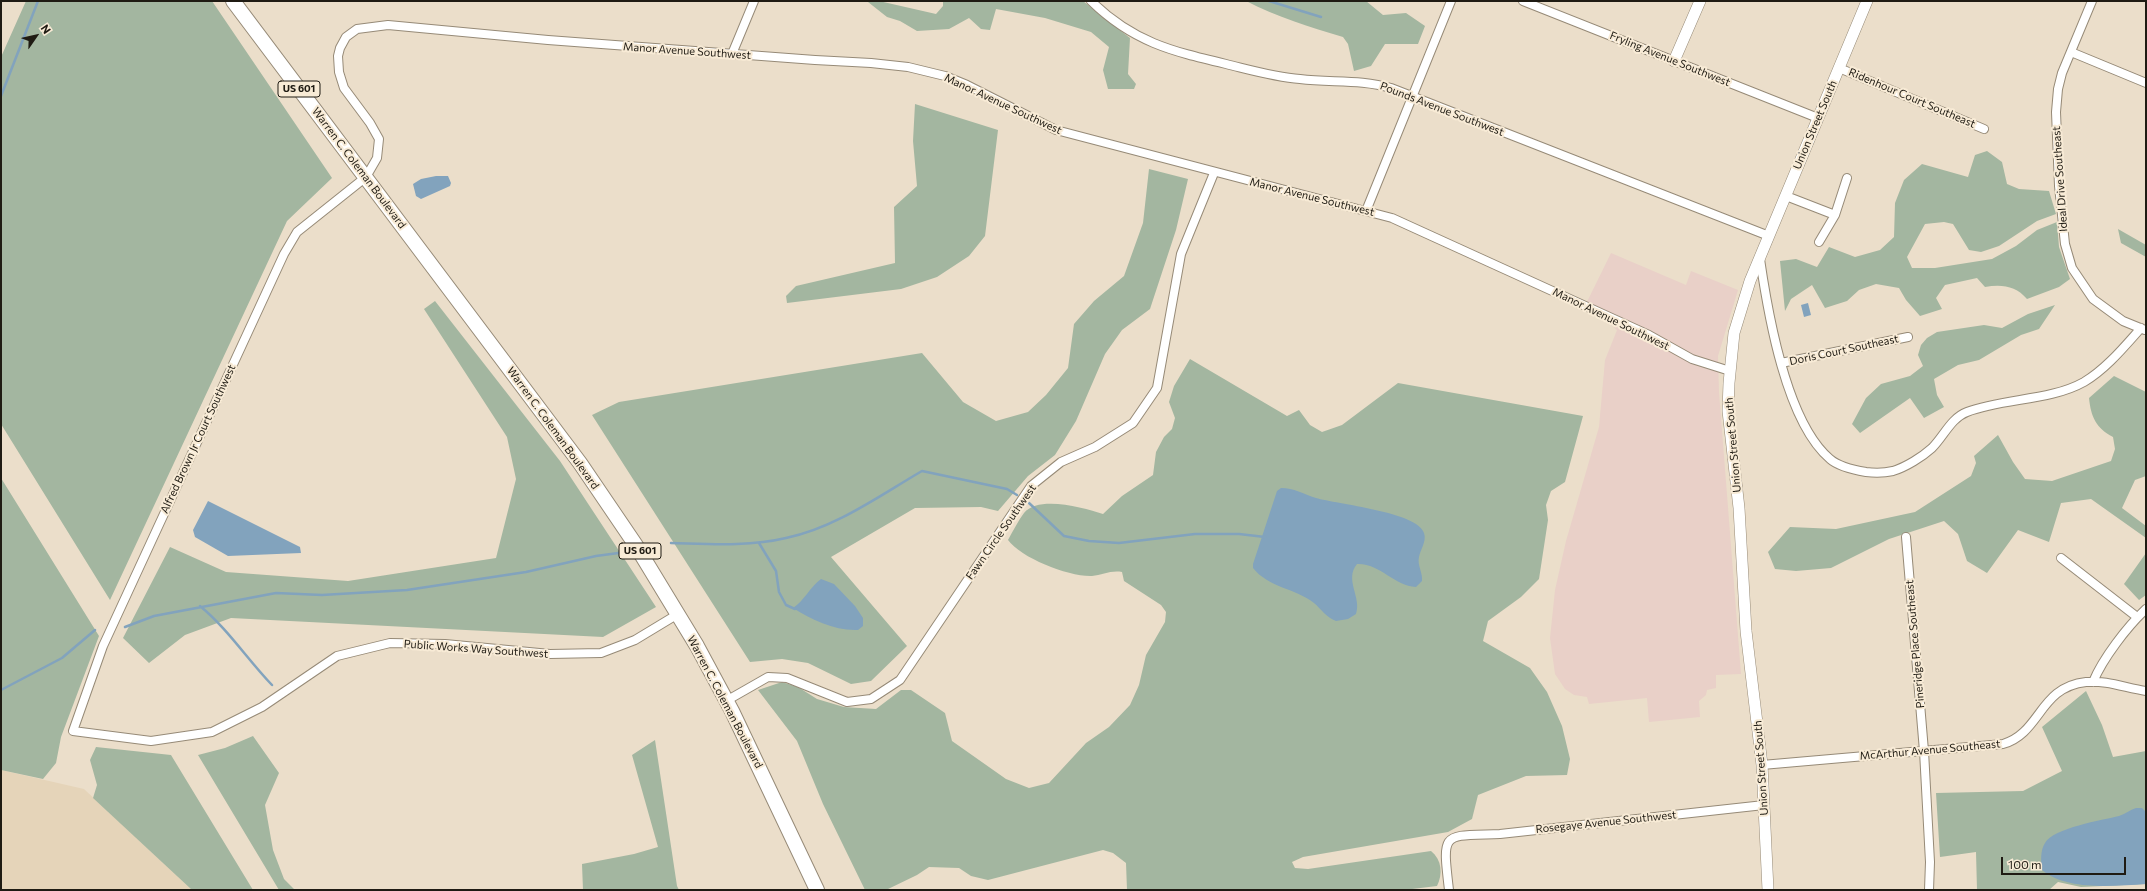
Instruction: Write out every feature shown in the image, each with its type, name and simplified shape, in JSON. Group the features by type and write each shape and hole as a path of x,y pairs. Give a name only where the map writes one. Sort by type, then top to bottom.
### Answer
{"highway":[{"name":"Warren C. Coleman Boulevard","path":"233,1 580,462 636,544 678,614 726,701 758,763 818,890"}],"main road":[{"path":"1674,61 1700,1"},
{"name":"Union Street South","path":"1768,890 1762,765 1746,631 1739,508 1728,411 1730,371 1739,314 1769,236 1867,1"}],"street":[{"path":"732,54 754,1"},
{"name":"Pounds Avenue Southwest","path":"1091,1 1102,12 1147,42 1182,54 1276,76 1302,80 1361,81 1375,83 1412,96 1769,236"},
{"path":"1366,211 1451,1"},
{"name":"Ideal Drive Southeast","path":"2092,1 2070,52 2058,89 2056,112 2059,186 2065,244 2072,268 2093,299 2117,317 2144,330"},
{"name":"Fryling Avenue Southwest","path":"1528,2 1818,118"},
{"name":"Manor Avenue Southwest","path":"366,177 377,158 379,139 370,123 344,88 339,72 338,56 343,42 357,29 377,25 396,25 548,40 732,54 870,62 930,71 967,85 1056,130 1214,173 1392,218 1649,335 1692,359 1730,371"},
{"path":"2070,52 2146,83"},
{"name":"Ridenhour Court Southeast","path":"1839,68 1984,129"},
{"name":"Fawn Circle Southwest","path":"726,701 768,677 787,678 846,702 871,699 900,680 1031,486 1061,462 1095,447 1134,423 1157,388 1181,254 1214,173"},
{"name":"Alfred Brown Jr Court Southwest","path":"73,731 103,646 284,254 297,232 366,177"},
{"path":"1819,242 1835,215 1847,178"},
{"path":"1786,196 1835,215"},
{"path":"1760,259 1781,363 1796,407 1820,449 1839,464 1859,471 1882,473 1901,468 1932,448 1955,420 1966,413 2062,390 2083,383 2144,330"},
{"name":"Doris Court Southeast","path":"1781,363 1908,337"},
{"name":"Pineridge Place Southeast","path":"1906,537 1924,751 1930,862 1929,890"},
{"path":"2061,558 2137,617"},
{"path":"2093,682 2104,662 2137,617 2146,609"},
{"name":"Public Works Way Southwest","path":"73,731 151,741 212,732 262,707 337,656 390,643 445,644 550,654 601,653 635,640 678,614"},
{"name":"McArthur Avenue Southeast","path":"1762,765 2003,744 2013,741 2028,728 2053,695 2072,684 2093,682 2146,691"},
{"name":"Rosegaye Avenue Southwest","path":"1449,890 1445,846 1449,839 1457,836 1500,834 1764,805"}],"shaded area":[{"path":"1611,253 1686,285 1691,271 1738,290 1718,356 1719,392 1741,674 1716,675 1716,688 1707,690 1706,695 1699,701 1700,717 1649,722 1647,698 1589,704 1587,697 1574,695 1565,689 1555,674 1550,638 1555,590 1566,541 1599,427 1605,360 1617,330 1611,325 1583,310"},
{"path":"1,770 84,789 192,890 1,890"}],"green space":[{"path":"26,1 212,1 332,178 287,221 110,600 1,424 1,57"},
{"path":"863,1 879,1 936,14 943,6 943,1 1083,1 1130,38 1128,74 1136,84 1134,89 1108,89 1103,70 1109,47 1091,32 1045,18 996,9 990,30 981,29 969,18 949,29 917,31 900,21 887,17 868,2"},
{"path":"1246,1 1366,1 1383,15 1406,13 1425,26 1418,44 1385,44 1371,66 1354,71 1348,44 1343,37 1282,17"},
{"path":"915,104 998,130 985,236 969,256 937,277 901,289 787,303 786,296 796,286 895,263 894,207 917,186 913,141"},
{"path":"1987,151 2002,162 2007,184 2019,189 2049,191 2056,214 2037,221 1999,246 1981,252 1969,250 1953,224 1944,222 1925,224 1907,257 1912,268 1935,268 1992,259 2016,246 2037,230 2057,222 2059,247 2070,279 2059,287 2027,299 2018,291 2008,287 1985,287 1977,278 1945,285 1936,298 1942,309 1920,316 1906,300 1899,288 1876,284 1859,290 1847,301 1825,308 1812,285 1791,299 1785,311 1780,261 1796,259 1817,267 1829,247 1855,257 1880,250 1894,237 1895,203 1904,180 1922,164 1968,177 1975,155"},
{"path":"1149,169 1188,179 1176,230 1150,309 1122,330 1105,354 1076,421 1055,455 1028,476 998,511 981,507 915,508 831,557 907,646 871,681 851,684 808,663 782,659 750,662 592,415 619,402 922,353 963,402 996,421 1028,412 1046,395 1068,368 1074,324 1094,301 1124,276 1143,223"},
{"path":"2118,229 2146,245 2146,257 2121,243"},
{"path":"435,301 560,461 656,607 603,637 231,618 185,635 149,663 123,638 170,547 226,572 348,581 496,558 516,479 507,437 424,309"},
{"path":"2055,305 2039,329 2021,335 1979,360 1958,365 1934,379 1937,395 1944,407 1924,418 1910,398 1860,433 1852,424 1866,398 1881,384 1910,376 1923,366 1918,355 1921,345 1927,338 1937,332 1984,325 2002,328 2028,314"},
{"path":"1190,359 1287,416 1299,410 1310,425 1322,432 1342,425 1398,383 1583,416 1565,482 1551,491 1546,505 1548,520 1539,579 1521,597 1488,621 1483,641 1530,668 1547,692 1562,726 1570,759 1567,775 1526,776 1478,795 1472,819 1448,832 1303,857 1292,862 1295,868 1308,869 1431,851 1439,863 1441,872 1437,886 1404,890 1127,890 1126,863 1113,853 1103,850 988,880 971,876 959,868 929,867 917,875 886,890 865,890 823,804 797,741 758,690 782,682 798,687 817,699 844,707 876,709 901,690 911,690 945,713 952,741 1006,779 1029,788 1049,783 1086,743 1109,727 1130,705 1139,685 1146,655 1165,622 1166,612 1161,605 1124,581 1122,572 1110,572 1092,576 1059,570 1034,560 1014,547 1008,540 1024,513 1031,508 1040,505 1062,504 1103,514 1122,496 1153,475 1156,452 1164,437 1172,429 1175,418 1169,402 1174,386"},
{"path":"2114,376 2146,392 2146,476 2135,480 2122,508 2146,526 2146,538 2091,499 2061,503 2049,542 2018,530 1987,573 1967,561 1958,534 1944,521 1889,539 1831,568 1796,571 1775,569 1768,552 1790,527 1836,529 1915,512 1971,476 1976,463 1974,456 1998,435 2013,462 2025,479 2052,481 2111,461 2115,449 2113,437 2098,426 2091,411 2089,398"},
{"path":"1,478 99,636 61,737 56,763 43,779 1,770"},
{"path":"2146,553 2146,595 2139,600 2124,584"},
{"path":"2086,691 2102,725 2113,757 2146,751 2146,884 2081,887 2058,882 2049,890 1977,890 1976,852 1940,857 1936,793 2023,791 2062,771 2042,727"},
{"path":"253,736 279,773 265,805 273,850 284,879 295,890 279,890 198,755 225,748"},
{"path":"655,740 677,886 679,890 583,890 582,864 634,854 658,847 632,755"},
{"path":"96,747 171,755 253,890 192,890 93,798 97,785 90,760"}],"water":[{"path":"436,176 448,176 451,183 450,186 421,199 416,196 413,184 421,179"},
{"path":"1808,303 1811,315 1804,317 1801,305"},
{"path":"1281,488 1294,490 1316,498 1392,514 1418,526 1425,536 1419,560 1422,581 1416,587 1408,586 1373,567 1357,564 1353,570 1352,576 1357,601 1356,614 1348,619 1336,621 1327,616 1307,598 1274,584 1259,575 1253,568 1253,564 1277,491"},
{"path":"208,501 300,547 301,553 228,556 195,537 193,530"},
{"path":"821,579 834,584 855,606 863,618 863,626 858,630 832,627 808,617 793,608"},
{"path":"2136,808 2142,808 2146,812 2146,884 2091,886 2064,881 2052,877 2042,870 2042,849 2050,838 2068,829 2119,816"}],"waterway":[{"path":"1,96 38,1"},
{"path":"1269,1 1321,17"},
{"path":"671,543 757,543 804,533 839,519 873,501 922,471 1007,489 1017,495"},
{"path":"1029,503 1064,536 1089,541 1119,543 1195,534 1239,534 1265,537"},
{"path":"759,543 776,571 779,592 786,605 795,609"},
{"path":"125,627 154,616 276,593 322,595 407,590 526,572 596,556 626,552"},
{"path":"200,606 220,624 272,685"},
{"path":"1,690 62,658 95,630"}]}
